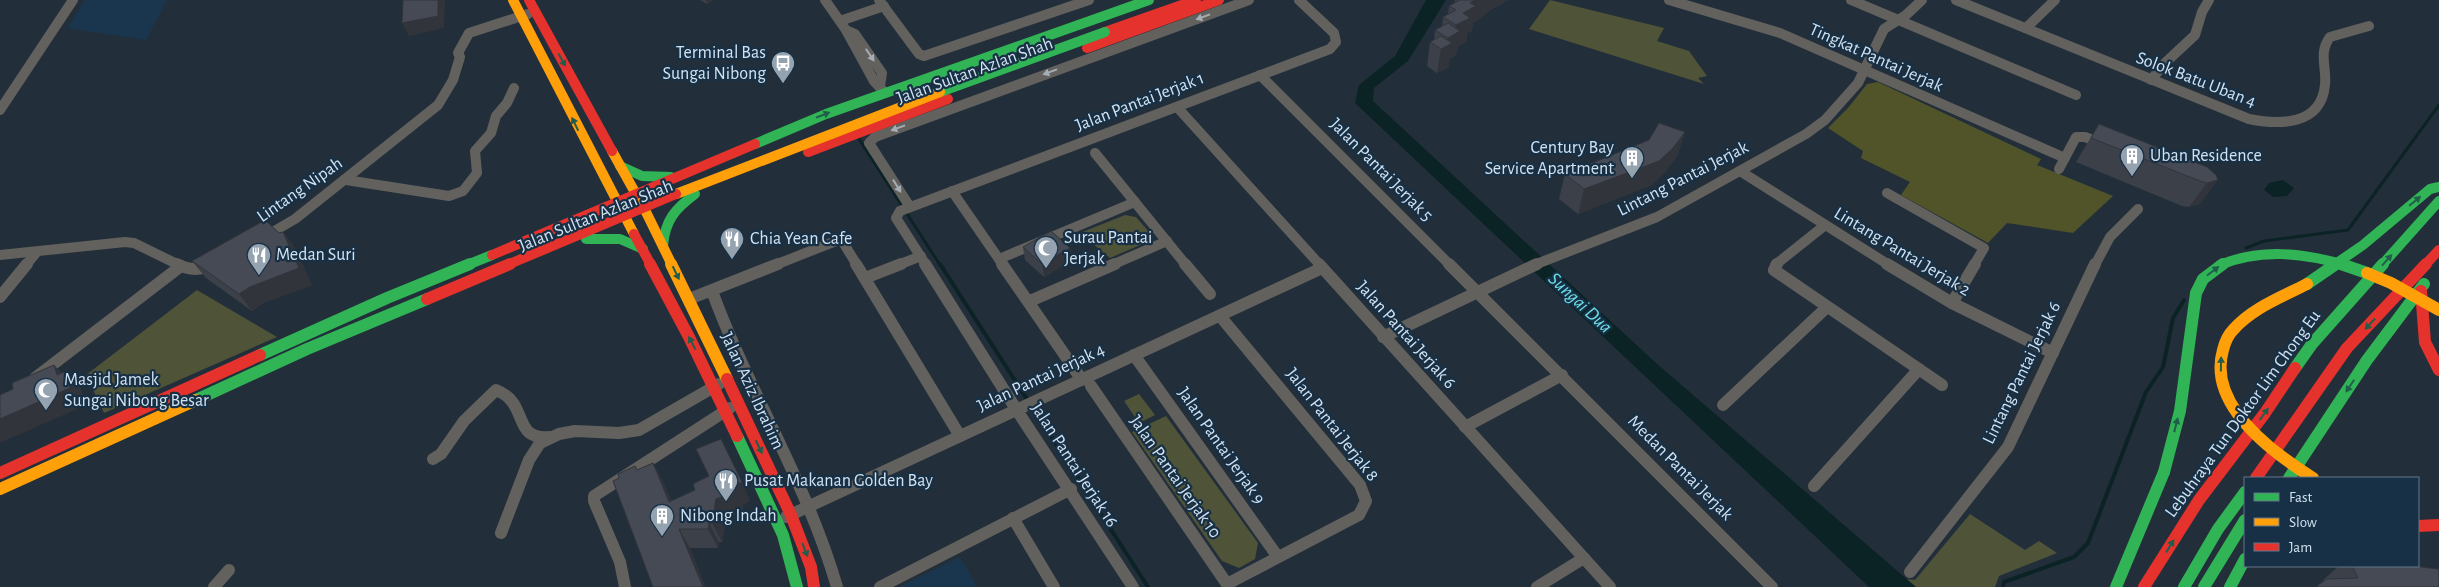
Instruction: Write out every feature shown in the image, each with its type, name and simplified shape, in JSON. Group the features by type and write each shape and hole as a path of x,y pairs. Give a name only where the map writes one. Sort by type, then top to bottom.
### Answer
{"main road":[{"name":"Jalan Aziz Ibrahim","path":"513,0 597,168 643,249 714,386 786,546 797,587"},
{"name":"Jalan Aziz Ibrahim","path":"529,0 647,214 689,299 791,514 811,567 814,587"},
{"name":"Jalan Sultan Azlan Shah","path":"0,473 287,342 882,90 1149,0"},
{"name":"Jalan Sultan Azlan Shah","path":"0,490 307,348 666,198 1174,0"},
{"name":"Jalan Sultan Azlan Shah","path":"0,478 140,412 319,332 637,200 855,113 1102,29 1196,0"},
{"name":"Jalan Sultan Azlan Shah","path":"0,496 274,367 695,194 1219,0"},
{"path":"782,132 772,147 780,155 795,157"},
{"path":"620,166 651,178 682,176"},
{"path":"564,226 586,209 595,193 597,168"},
{"path":"2312,477 2254,435 2230,403 2224,388 2220,361 2226,339 2235,329 2256,313 2307,284 2363,245 2430,189 2439,187"},
{"path":"663,246 666,219 678,206 695,194"},
{"name":"Lebuhraya Tun Doktor Lim Chong Eu","path":"2144,587 2199,500 2265,413 2312,344 2439,201"},
{"path":"586,239 620,239 643,249"},
{"path":"2257,477 2347,348 2439,250"},
{"path":"2116,587 2137,541 2164,472 2181,404 2193,302 2201,280 2234,258 2260,254 2290,254 2324,259 2395,285 2439,310"},
{"path":"2290,477 2367,360 2421,291 2439,254"},
{"path":"2421,291 2425,342 2439,370"},
{"path":"2184,587 2218,529 2244,493"},
{"path":"2425,514 2439,515"},
{"path":"2204,587 2244,521"},
{"path":"2419,526 2439,525"},
{"path":"2230,587 2244,561"}],"street":[{"path":"0,110 73,0"},
{"path":"825,0 843,26 874,81 882,90"},
{"path":"843,26 881,3 918,54 924,56 1067,3 1089,0"},
{"path":"905,209 870,142 875,137 1249,0"},
{"name":"Jalan Pantai Jerjak 1","path":"905,209 1330,49 1336,42 1334,33 1299,0"},
{"name":"Tingkat Pantai Jerjak","path":"1669,0 1772,30 2065,158"},
{"path":"1851,0 2076,95"},
{"name":"Lintang Pantai Jerjak","path":"1383,337 1516,272 1657,216 1817,127 1838,107 1865,71 1884,29 1922,0"},
{"name":"Solok Batu Uban 4","path":"1956,0 2249,119 2270,124 2290,124 2308,116 2322,100 2325,86 2323,49 2326,42 2330,37 2369,26"},
{"path":"2026,28 2055,0"},
{"path":"2151,80 2165,63 2195,35 2209,0"},
{"name":"Lintang Nipah","path":"257,240 295,219 346,180 438,104 453,80 460,56 466,53 477,36 537,14"},
{"name":"Jalan Pantai Jerjak 5","path":"1260,75 1478,290"},
{"path":"346,180 449,196 463,191 477,173 475,151 491,133 496,116 507,103 514,88"},
{"name":"Jalan Pantai Jerjak 6","path":"1177,107 1610,587"},
{"path":"2059,169 2076,137 2080,136 2117,149"},
{"path":"1095,153 1210,294"},
{"name":"Lintang Pantai Jerjak 2","path":"1740,171 1824,226 1952,304 2053,353"},
{"name":"Jalan Pantai Jerjak 10","path":"952,192 1228,586"},
{"path":"1887,193 1984,248 1952,304"},
{"path":"999,259 1135,202"},
{"name":"Jalan Pantai Jerjak 16","path":"905,209 896,218 1023,407 1070,489 1133,587"},
{"name":"Lintang Pantai Jerjak 6","path":"1910,572 2008,447 2100,252 2110,237 2138,210"},
{"path":"1824,226 1773,268 1782,277 1826,308 1942,385"},
{"path":"689,299 841,239 960,436"},
{"path":"1030,301 1167,241"},
{"path":"0,255 125,242 134,244 181,266 197,270 225,258"},
{"path":"0,296 36,252"},
{"path":"864,278 920,256"},
{"path":"24,388 40,373 181,266"},
{"name":"Jalan Pantai Jerjak 4","path":"776,522 809,504 1023,407 1087,383 1134,356 1322,268"},
{"path":"712,290 740,362 809,504 822,537 837,587"},
{"name":"Medan Pantai Jerjak","path":"1478,290 1772,587"},
{"path":"1723,405 1826,308"},
{"name":"Jalan Pantai Jerjak 8","path":"1220,316 1360,485 1365,495 1364,508 1358,514 1228,586"},
{"name":"Jalan Pantai Jerjak 9","path":"1134,356 1278,558"},
{"path":"1814,486 1919,369"},
{"path":"1465,426 1562,375"},
{"path":"433,459 441,454 480,404 496,390 508,393 517,406 526,432 537,438 575,431 619,433 639,430 727,380"},
{"path":"625,587 620,562 594,501 594,496 738,403"},
{"path":"501,533 534,451 540,443 549,437"},
{"path":"886,586 1070,489"},
{"path":"1014,518 1054,587"},
{"path":"1537,587 1584,558"},
{"path":"214,587 229,570"}],"shaded area":[{"path":"85,0 167,0 146,40 68,28"},
{"path":"960,557 977,587 899,587"}],"green space":[{"path":"1550,0 1664,28 1657,41 1689,51 1707,76 1698,78 1704,84 1529,29"},
{"path":"1878,82 2041,159 2037,165 2113,196 2073,233 2007,223 1988,243 1901,195 1910,182 1861,158 1863,151 1828,128 1848,108 1867,84"},
{"path":"1125,215 1136,217 1150,233 1150,240 1110,258 1080,233"},
{"path":"197,290 277,337 104,413 86,375"},
{"path":"1139,394 1155,415 1139,423 1124,401"},
{"path":"1166,416 1258,543 1255,559 1239,568 1222,561 1132,432"},
{"path":"1970,514 2025,550 2039,541 2057,553 1999,576 1995,587 1916,587 1905,579 1915,580"}],"water":[{"name":"Sungai Dua","path":"1426,0 1446,0 1408,61 1374,88 1373,101 1656,363 1916,587 1869,587 1355,103 1359,85 1395,56"},
{"path":"2283,180 2294,188 2287,196 2273,197 2264,190 2269,183"}],"building":[{"path":"403,0 438,0 438,16 402,23"},
{"path":"1460,0 1475,0 1470,3 1476,6 1463,13 1470,18 1456,25 1443,17 1456,10 1449,6"},
{"path":"1448,23 1460,31 1448,38 1435,30"},
{"path":"1441,36 1452,43 1441,49 1430,42"},
{"path":"1659,123 1685,132 1673,148 1659,161 1584,189 1565,174 1649,140"},
{"path":"2099,124 2207,167 2216,175 2218,180 2207,183 2200,181 2091,138"},
{"path":"265,220 279,233 283,232 299,268 250,287 239,294 192,261"},
{"path":"1051,231 1070,248 1042,264 1023,247"},
{"path":"54,365 57,375 64,372 70,388 0,419 0,395 13,389 12,383"},
{"path":"721,439 742,482 733,487 735,492 716,499 712,523 709,523 708,529 679,529 703,587 653,587 613,481 619,478 618,474 635,466 637,470 653,463 669,502 695,490 693,484 709,476 696,449"},
{"path":"2352,567 2419,567 2439,569 2439,587 2318,587 2327,579 2358,578"}],"waterway":[{"path":"2246,248 2264,241 2348,230 2439,105"},
{"path":"859,139 940,265"},
{"path":"940,264 1148,587"},
{"path":"2003,587 2004,582 2074,557 2088,543 2146,392 2163,367 2173,318 2184,300"}],"traffic: fast":[{"path":"755,144 826,114 1149,0"},
{"path":"940,92 1105,32"},
{"path":"620,166 642,176 671,177"},
{"path":"2307,284 2363,245 2430,189 2439,187"},
{"path":"663,246 665,228 671,215 680,205 695,194"},
{"path":"2295,368 2312,344 2439,201"},
{"path":"586,239 620,239 643,249"},
{"path":"2164,472 2180,411 2194,304 2203,279 2218,266 2237,258 2259,254 2306,256 2328,260 2367,273"},
{"path":"260,355 387,298 492,255"},
{"path":"2290,477 2367,360 2424,284"},
{"path":"196,400 307,349 427,299"},
{"path":"737,436 783,535 797,587"},
{"path":"2116,587 2164,472"},
{"path":"2184,587 2218,529 2244,493"},
{"path":"2204,587 2244,522"},
{"path":"2230,587 2244,561"}],"traffic: slow":[{"path":"513,0 634,234"},
{"path":"676,194 940,92"},
{"path":"612,151 647,214 727,379"},
{"path":"2367,273 2391,283 2439,310"},
{"path":"2307,284 2262,307 2240,322 2226,339 2220,360 2222,381 2230,402 2243,421 2278,454 2311,477"},
{"path":"0,489 196,400"}],"traffic: jam":[{"path":"529,0 612,151"},
{"path":"1105,32 1196,0"},
{"path":"1087,48 1219,0"},
{"path":"808,152 948,99"},
{"path":"492,255 755,144"},
{"path":"427,299 676,194"},
{"path":"634,234 689,337 737,436"},
{"path":"2257,477 2347,348 2439,250"},
{"path":"2421,291 2425,342 2439,370"},
{"path":"0,473 260,355"},
{"path":"2144,587 2199,500 2265,413 2295,368"},
{"path":"727,379 791,515 811,567 814,587"},
{"path":"2419,526 2439,525"}],"place":[{"name":"Terminal Bas Sungai Nibong","path":"783,84"},
{"name":"Uban Residence","path":"2132,177"},
{"name":"Century Bay Service Apartment","path":"1632,179"},
{"name":"Chia Yean Cafe","path":"732,260"},
{"name":"Surau Pantai Jerjak","path":"1046,269"},
{"name":"Medan Suri","path":"259,276"},
{"name":"Masjid Jamek Sungai Nibong Besar","path":"46,411"},
{"name":"Pusat Makanan Golden Bay","path":"726,502"},
{"name":"Nibong Indah","path":"662,537"}]}
